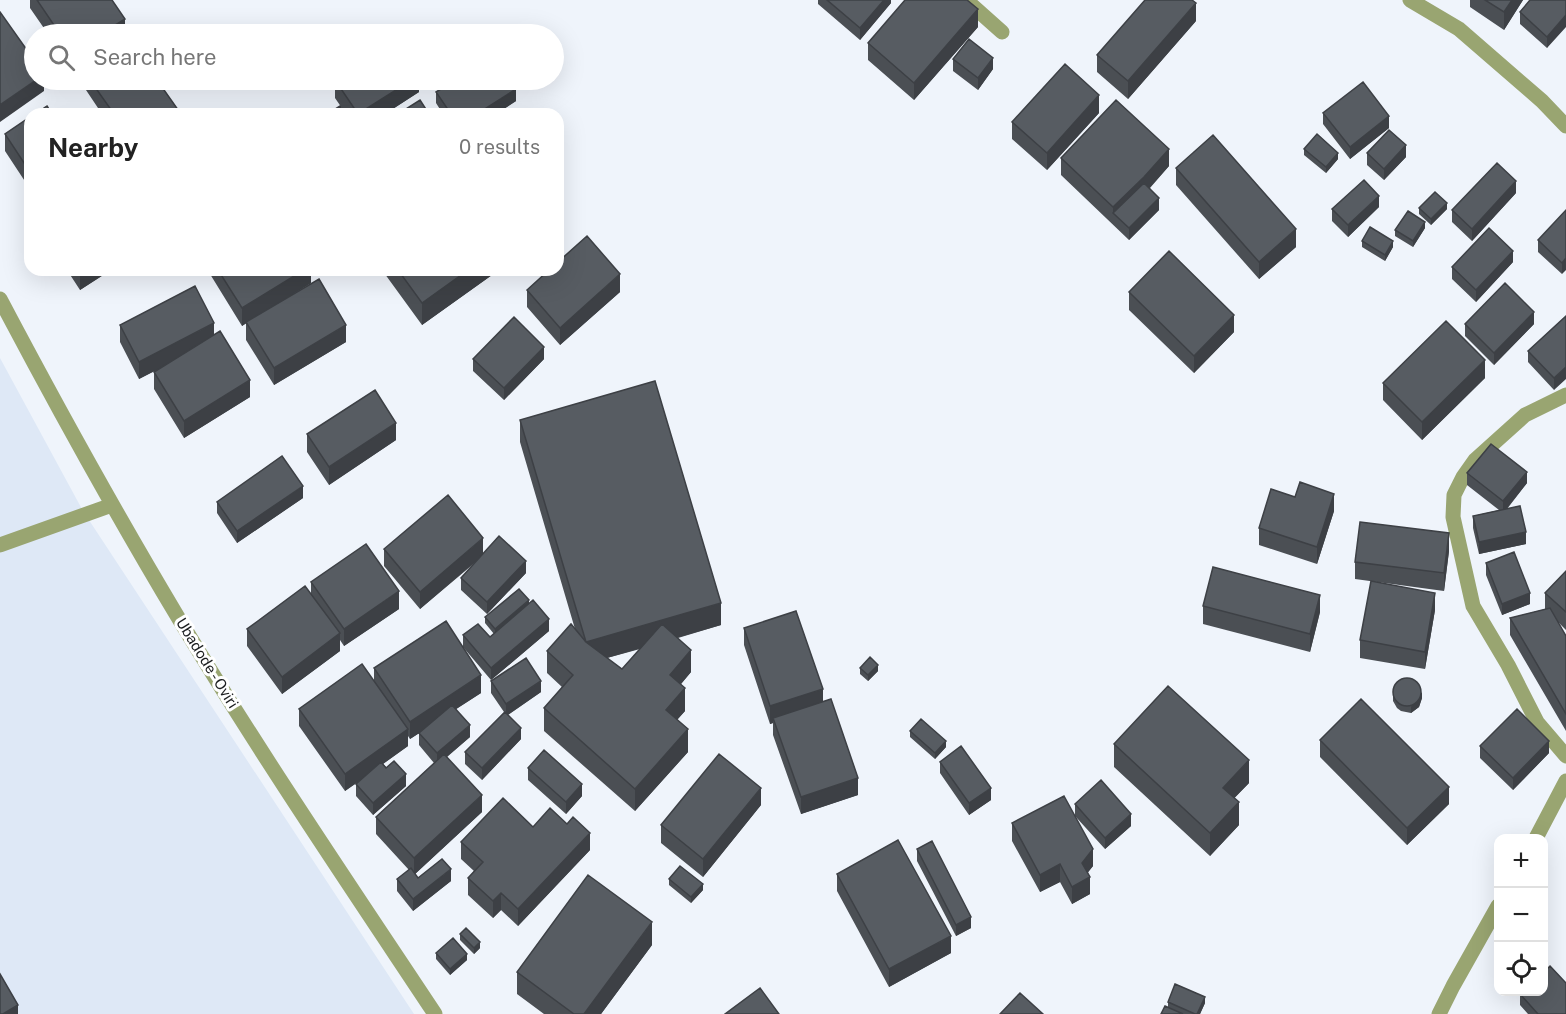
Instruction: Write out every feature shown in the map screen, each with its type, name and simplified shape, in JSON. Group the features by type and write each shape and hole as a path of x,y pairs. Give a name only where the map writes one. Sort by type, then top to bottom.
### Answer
{"street":[{"path":"966,0 1002,32"},
{"path":"1410,0 1459,29 1542,101 1566,126"},
{"name":"Ubadode - Oviri","path":"0,299 112,505 180,620 251,735 435,1014"},
{"path":"1566,395 1525,415 1475,460 1454,495 1453,517 1473,606 1508,664 1537,722 1566,756"},
{"path":"0,545 112,505"},
{"path":"1538,834 1566,781"},
{"path":"1439,1014 1494,913"}],"shaded area":[{"path":"0,358 83,511 414,1014 0,1014"}],"building":[{"path":"37,0 112,0 125,19 117,24 53,24"},
{"path":"827,0 884,0 860,28"},
{"path":"905,0 967,0 978,9 914,83 868,43"},
{"path":"1145,0 1192,0 1196,3 1128,81 1097,55"},
{"path":"1485,0 1512,0 1504,12"},
{"path":"1530,0 1566,0 1566,15 1547,37 1520,12"},
{"path":"0,12 24,46 24,88 0,105"},
{"path":"969,39 993,58 978,78 953,59"},
{"path":"1065,64 1099,95 1047,153 1012,122"},
{"path":"1363,82 1389,116 1350,147 1323,113"},
{"path":"97,90 164,90 177,108 110,108"},
{"path":"342,90 396,90 368,108 354,108"},
{"path":"439,90 514,90 486,108 447,108 436,92"},
{"path":"420,100 425,108 407,108"},
{"path":"1116,100 1169,149 1113,207 1061,158"},
{"path":"24,121 24,163 5,134"},
{"path":"1389,130 1406,145 1384,169 1367,153"},
{"path":"1317,134 1338,153 1326,167 1304,149"},
{"path":"1213,135 1296,229 1259,262 1176,168"},
{"path":"1497,163 1516,181 1472,229 1452,210"},
{"path":"1364,180 1379,196 1348,225 1332,209"},
{"path":"1144,183 1159,198 1129,228 1113,213"},
{"path":"1435,192 1447,203 1431,219 1419,208"},
{"path":"1566,210 1566,258 1562,263 1538,240"},
{"path":"1408,211 1425,222 1413,241 1395,230"},
{"path":"1370,227 1393,241 1385,255 1362,241"},
{"path":"1489,228 1513,251 1476,290 1452,267"},
{"path":"587,236 620,274 560,328 527,290 542,276 564,276 564,257"},
{"path":"1169,251 1234,315 1194,356 1129,292"},
{"path":"222,276 294,276 242,308"},
{"path":"402,276 460,276 422,303"},
{"path":"319,279 346,325 274,368 246,322"},
{"path":"1505,283 1534,312 1494,353 1465,324"},
{"path":"195,286 214,323 139,362 120,325"},
{"path":"1566,316 1566,367 1554,378 1528,351"},
{"path":"514,317 544,347 504,388 473,359"},
{"path":"1446,321 1485,360 1422,422 1383,383"},
{"path":"220,331 250,380 184,421 154,372"},
{"path":"655,381 721,603 586,642 520,420"},
{"path":"375,390 396,423 329,467 307,434"},
{"path":"1491,444 1527,472 1503,501 1467,473"},
{"path":"282,456 303,486 237,531 217,502"},
{"path":"1300,482 1334,494 1317,547 1259,528 1271,489 1295,497"},
{"path":"448,495 483,538 420,592 384,549"},
{"path":"1520,506 1526,532 1479,542 1473,516"},
{"path":"1360,522 1449,533 1444,573 1355,562"},
{"path":"499,536 526,561 487,602 461,578"},
{"path":"366,544 399,591 344,629 311,582"},
{"path":"1514,552 1530,593 1502,604 1486,563"},
{"path":"1213,567 1320,595 1310,634 1203,606"},
{"path":"1566,571 1566,612 1545,593"},
{"path":"1371,581 1435,593 1425,652 1360,640"},
{"path":"305,586 340,633 282,677 247,629"},
{"path":"519,589 529,600 495,629 485,617"},
{"path":"533,600 549,619 491,668 463,635 478,624 490,637"},
{"path":"1550,608 1566,636 1566,714 1510,618"},
{"path":"796,611 823,689 770,706 744,628"},
{"path":"446,621 481,675 410,722 374,668"},
{"path":"571,624 586,642 622,669 662,624 691,650 670,675 685,688 666,710 688,729 635,789 544,708 573,675 547,651"},
{"path":"870,657 878,665 868,675 860,668"},
{"path":"526,658 541,681 506,704 491,681"},
{"path":"362,664 408,729 345,774 299,709"},
{"path":"1407,678 1417,682 1421,692 1417,702 1407,706 1397,702 1393,692 1397,682"},
{"path":"1168,686 1249,760 1223,788 1239,802 1210,833 1114,744"},
{"path":"831,699 858,778 801,797 773,718"},
{"path":"1361,699 1449,787 1407,828 1320,740"},
{"path":"452,705 470,725 437,753 419,733"},
{"path":"1517,709 1549,741 1513,778 1480,746"},
{"path":"505,712 521,728 482,768 465,752"},
{"path":"921,719 946,741 935,753 910,731"},
{"path":"961,746 991,788 969,803 940,762"},
{"path":"544,750 582,784 566,802 528,768"},
{"path":"444,754 482,795 414,858 376,817"},
{"path":"719,754 761,788 703,859 661,825"},
{"path":"394,761 406,774 373,803 356,784 381,762 386,768"},
{"path":"1101,780 1131,814 1105,838 1075,804"},
{"path":"1064,796 1093,849 1082,863 1090,877 1072,887 1060,864 1040,875 1012,823"},
{"path":"503,798 533,827 550,808 567,824 573,817 590,833 518,909 501,893 493,901 468,878 483,862 461,842"},
{"path":"898,840 951,936 889,969 837,874"},
{"path":"932,841 971,917 956,925 917,849"},
{"path":"442,859 451,869 413,899 397,879 411,868 418,878"},
{"path":"680,866 703,884 691,897 669,879"},
{"path":"588,875 652,922 584,1014 574,1014 517,972"},
{"path":"466,928 480,942 474,948 460,934"},
{"path":"453,938 467,954 450,969 436,953"},
{"path":"1550,966 1566,983 1566,1014 1538,1014 1522,996 1548,996 1548,968"},
{"path":"0,974 18,1005 3,1014 0,1014"},
{"path":"1175,984 1205,997 1197,1014 1168,1002"},
{"path":"760,988 779,1014 725,1014"},
{"path":"1020,993 1043,1014 1000,1014"},
{"path":"1165,1006 1183,1014 1161,1014"}]}
